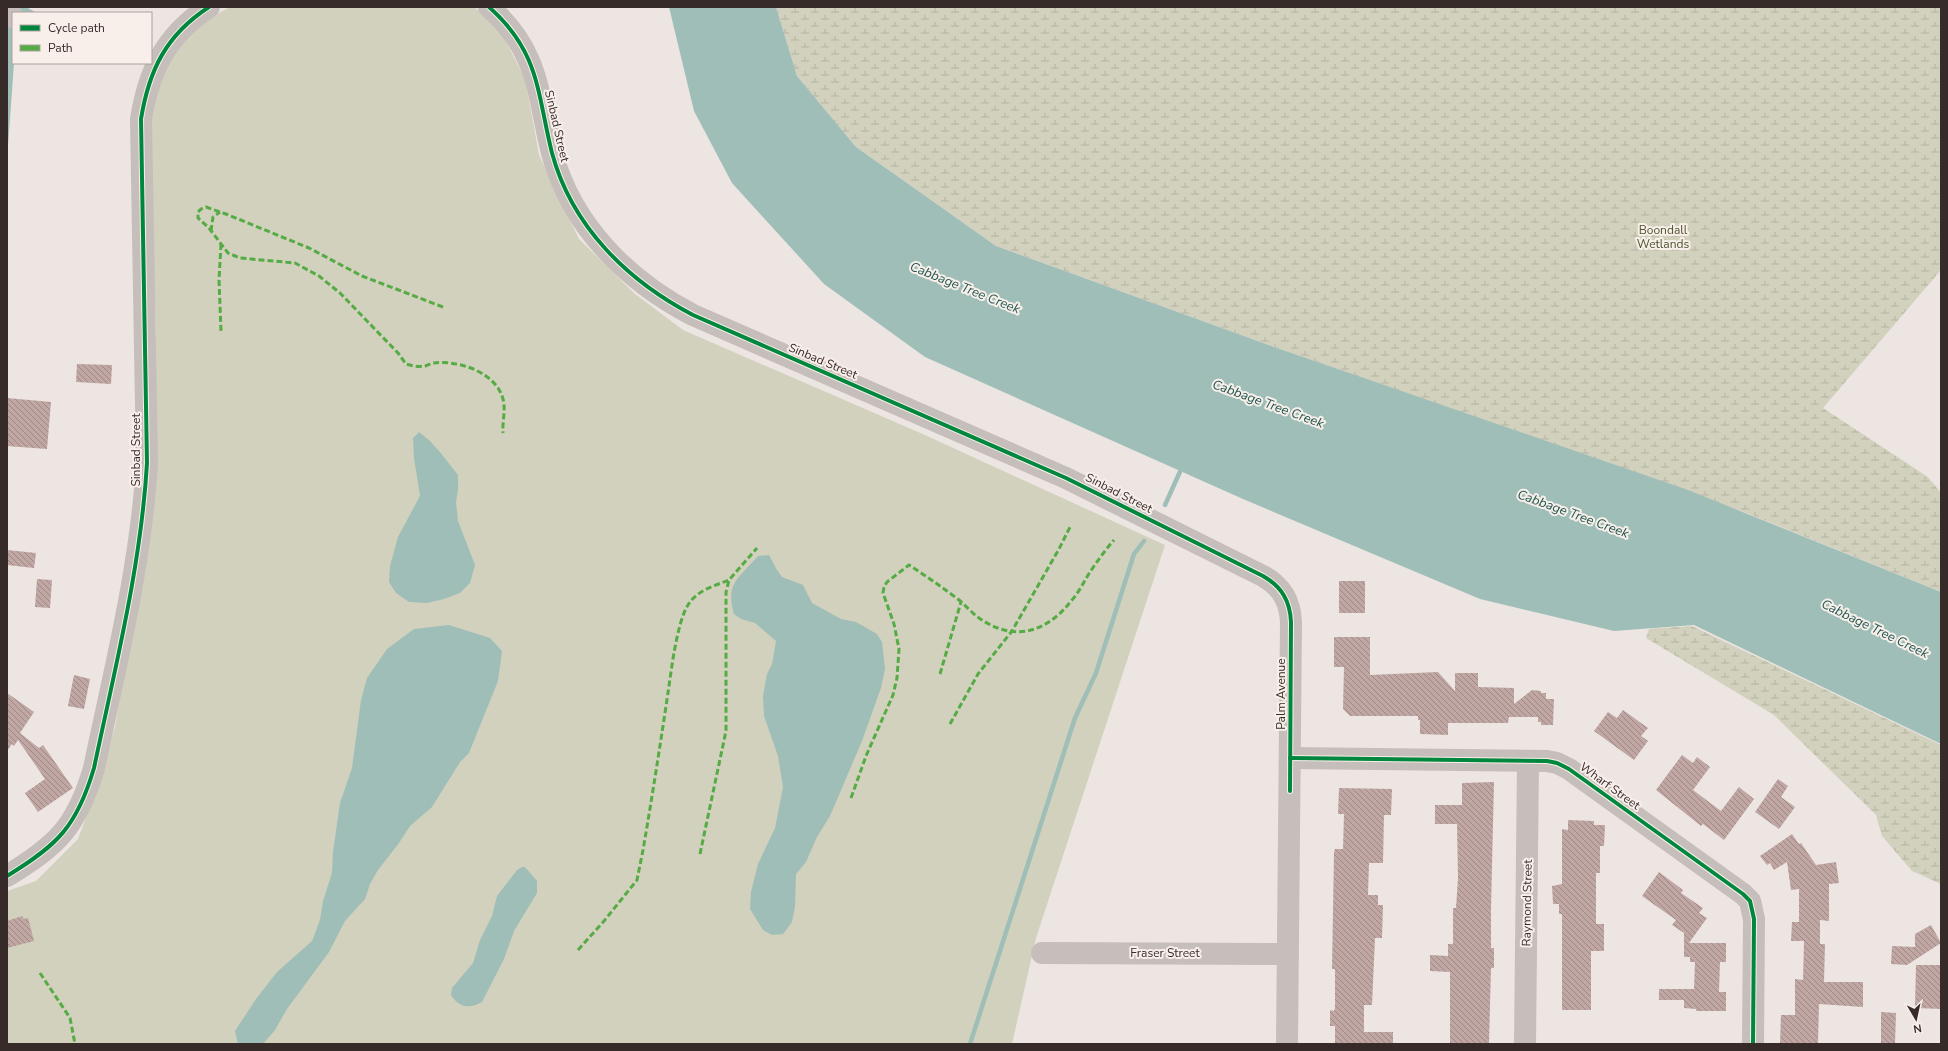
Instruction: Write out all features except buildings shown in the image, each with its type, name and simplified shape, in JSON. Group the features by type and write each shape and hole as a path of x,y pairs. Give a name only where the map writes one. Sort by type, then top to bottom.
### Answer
{"street":[{"name":"Sinbad Street","path":"7,876 51,846 65,832 76,816 86,796 94,768 138,553 145,501 147,463 140,119 148,86 164,50 173,36 189,21 208,7"},
{"name":"Sinbad Street","path":"489,7 512,30 522,45 542,100 557,168 576,209 596,240 611,256 656,294 693,316 1066,478 1266,578 1278,587 1286,598"},
{"name":"Palm Avenue","path":"1286,598 1291,622 1287,1044"},
{"name":"Wharf Street","path":"1290,758 1528,762 1547,761 1557,763 1569,769 1743,894 1750,901 1754,919 1753,1044"},
{"name":"Raymond Street","path":"1526,1044 1528,762"},
{"name":"Fraser Street","path":"1042,953 1288,954"}],"green space":[{"path":"230,7 474,7 496,23 525,78 539,155 579,239 635,294 683,330 925,435 1165,545 1036,938 1012,1044 7,1044 7,891 36,881 78,839 99,783 115,727 151,517 156,325 149,173 149,122 156,87 177,47 208,19"},
{"name":"Boondall Wetlands","path":"776,7 1941,7 1941,270 1823,408 1928,477 1941,493 1941,592 1749,514 1277,348 996,246 856,147 797,76"},
{"path":"1692,626 1941,745 1941,884 1912,871 1882,836 1876,815 1774,715 1646,638 1649,629"}],"water":[{"path":"7,7 26,7 35,12 12,12 12,64 17,64 7,188"},
{"name":"Cabbage Tree Creek","path":"669,7 776,7 797,76 856,147 996,246 1277,348 1688,490 1941,592 1941,744 1694,625 1614,631 1480,599 1243,499 925,357 824,284 732,183 694,111"},
{"path":"419,432 440,452 458,475 456,502 458,521 475,565 470,583 460,593 427,603 409,602 396,593 389,582 390,566 398,537 420,496 414,458 413,438"},
{"path":"769,555 782,577 803,585 812,603 841,619 856,622 877,634 882,642 885,669 881,688 862,741 830,816 817,837 806,862 796,874 795,907 792,922 783,934 772,935 763,930 750,909 751,892 758,864 775,828 783,787 778,756 764,716 763,696 767,674 772,664 776,641 755,623 741,619 734,614 731,595 740,576 758,556"},
{"path":"449,625 490,638 502,651 498,681 469,753 460,762 432,807 410,826 378,870 370,884 365,899 345,921 329,952 287,1009 275,1030 263,1044 238,1044 235,1031 256,999 277,972 312,941 320,920 323,901 332,873 333,852 340,803 352,768 361,700 367,678 387,649 414,629"},
{"path":"525,867 537,881 537,893 514,931 504,959 482,1002 473,1006 461,1005 451,995 452,988 473,963 480,940 492,916 497,896 517,870"}],"pier":[{"path":"14,64 18,64 12,156 7,190 7,160"}],"waterway":[{"path":"1165,505 1183,465"},
{"path":"970,1044 1075,718 1096,673 1134,554 1144,541"}],"marked path":[{"path":"443,307 362,276 309,248 226,214 206,207 198,212 198,218 209,228 228,253 240,258 295,263 319,276 340,293 398,353 406,364 413,366 425,366 433,363 454,364 465,366 484,375 493,382 503,399 503,433"},
{"path":"211,231 213,217 220,212"},
{"path":"221,244 219,280 221,331"},
{"path":"950,724 978,674 1012,631 1071,525"},
{"path":"851,798 866,756 893,695 897,678 899,649 894,624 883,593 887,582 909,565 959,600 979,618 992,626 1018,632 1030,630 1052,620 1062,611 1075,596 1105,550 1114,540"},
{"path":"700,854 726,731 726,592 729,580 757,548"},
{"path":"578,950 637,880 650,811 675,648 684,613 692,600 701,592 729,580"},
{"path":"940,674 961,602"},
{"path":"40,973 70,1018 75,1044"}],"cycle path":[{"path":"7,876 40,854 63,832 80,805 94,768 133,578 144,502 147,463 141,119 144,101 149,85 162,55 181,29 209,7"},
{"path":"489,7 506,24 518,40 527,57 539,92 552,153 561,180 573,205 588,228 606,249 646,286 693,315 1066,478 1270,580 1284,595 1289,608 1291,622 1290,791"},
{"path":"1290,758 1547,761 1557,763 1569,769 1743,894 1750,901 1754,919 1753,1044"}]}
